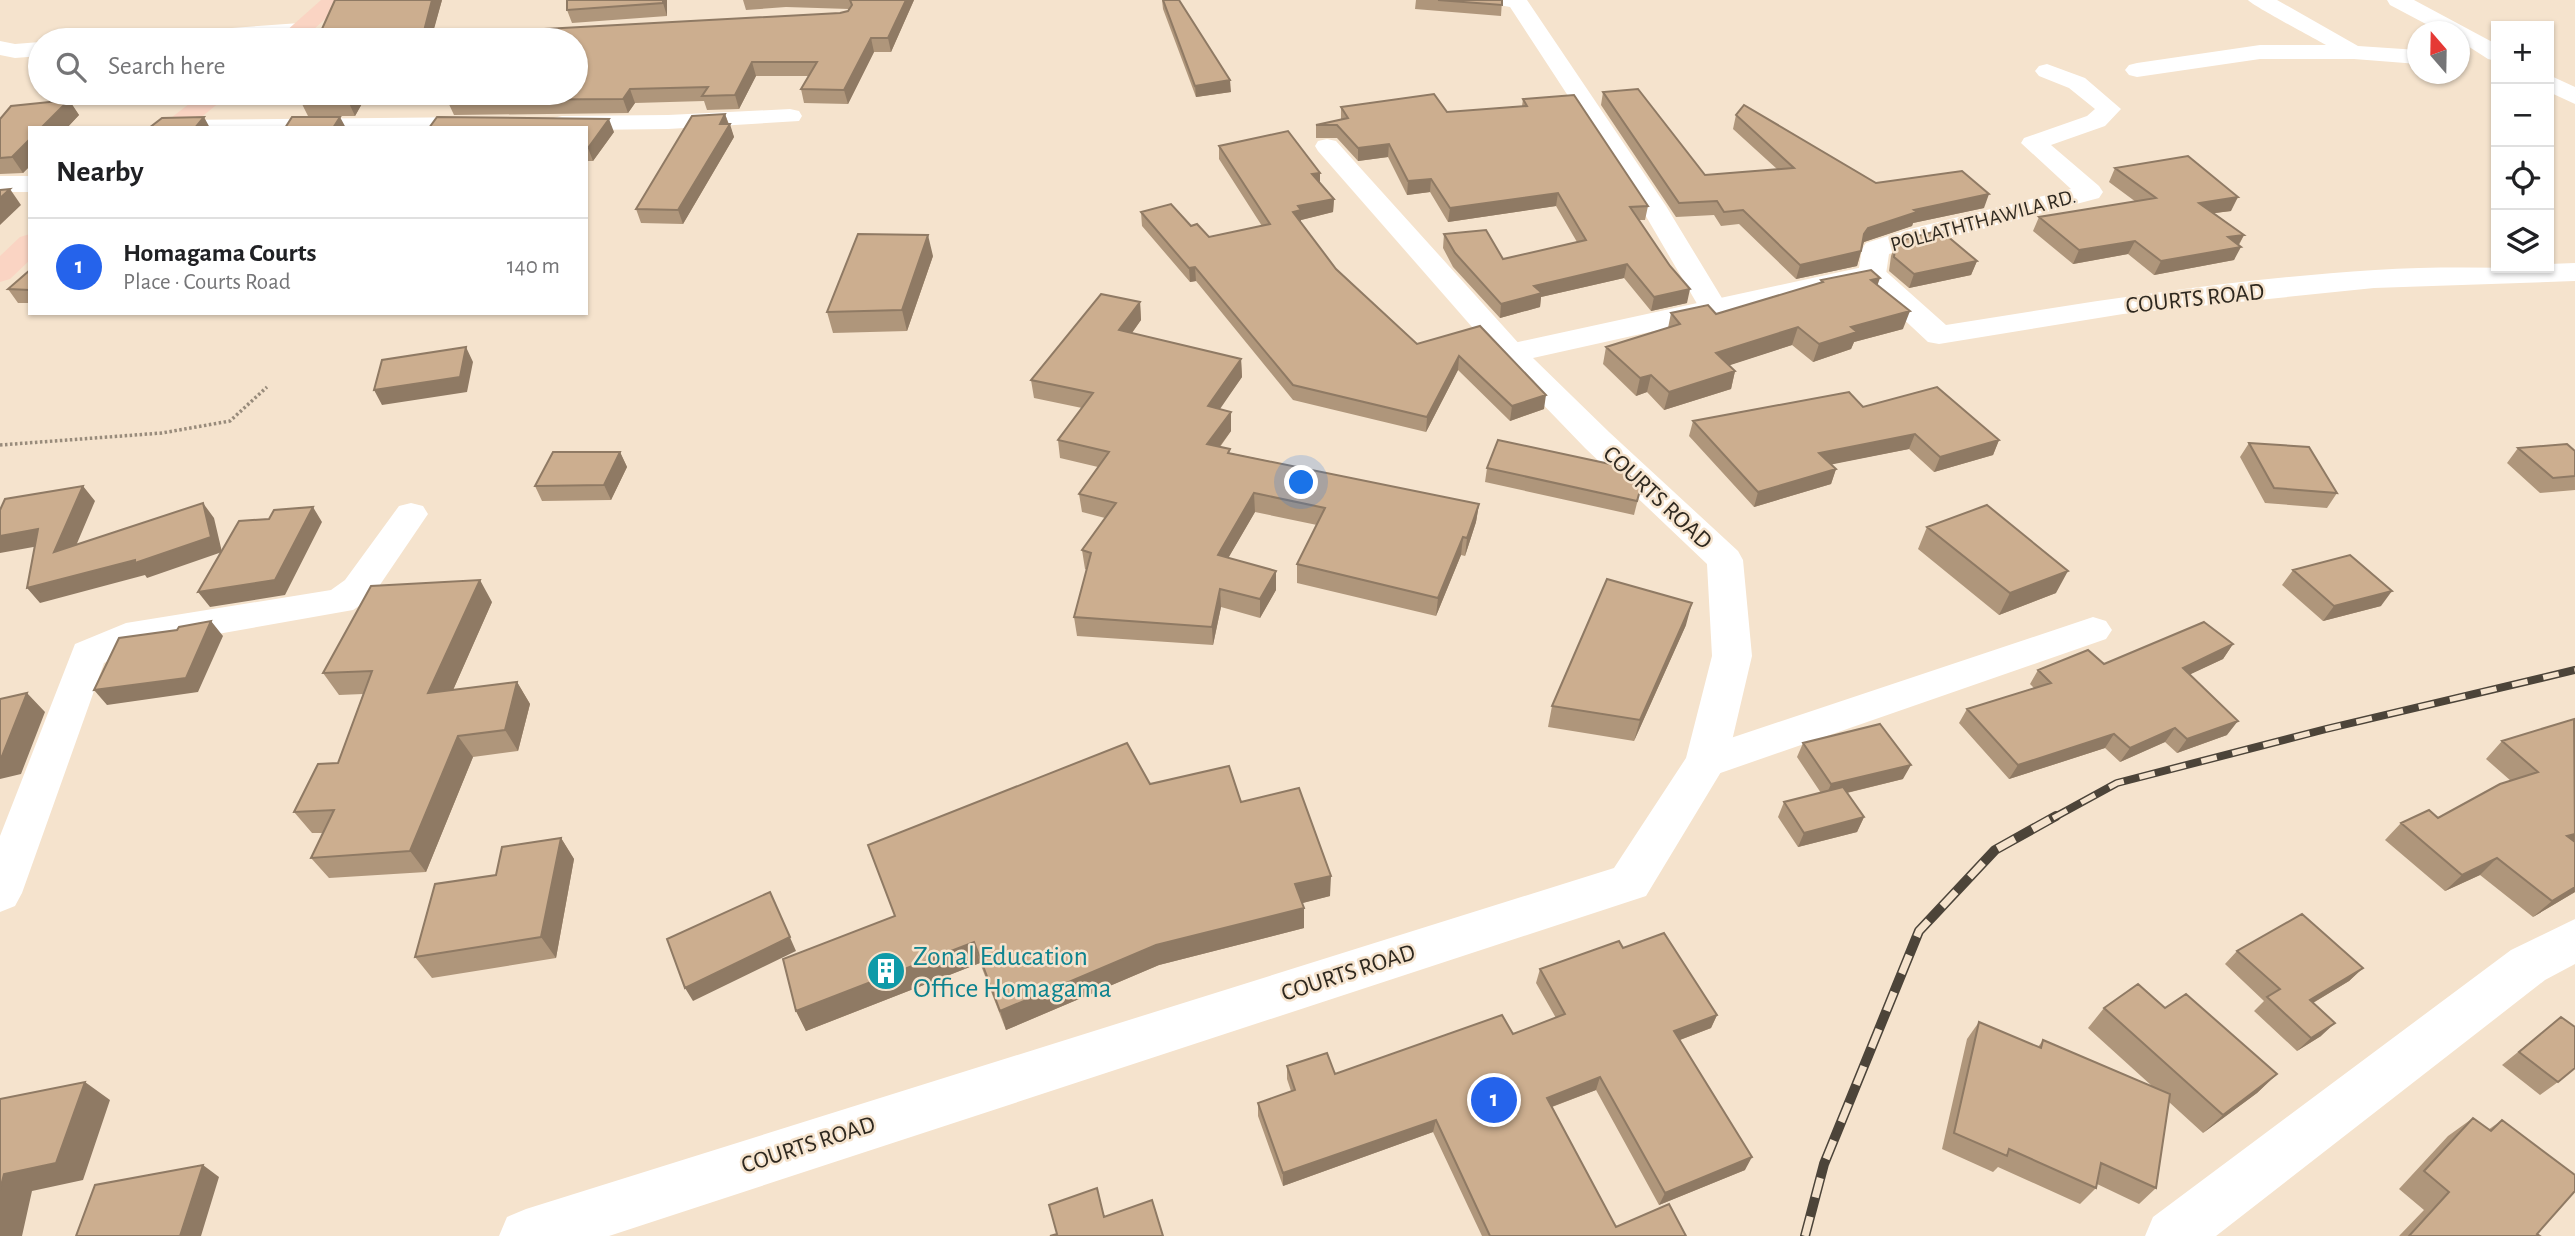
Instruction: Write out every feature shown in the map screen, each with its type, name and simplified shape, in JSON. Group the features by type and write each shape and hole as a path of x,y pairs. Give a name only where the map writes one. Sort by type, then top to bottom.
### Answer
{"main road":[{"path":"302,28 335,0"},
{"path":"173,126 202,105"},
{"path":"0,274 28,245"}],"street":[{"path":"1507,0 1517,1 1653,206 1713,308"},
{"path":"2259,0 2286,12 2354,52"},
{"path":"2398,0 2438,21"},
{"path":"2470,38 2491,50"},
{"path":"0,48 28,50"},
{"path":"2137,70 2260,52 2354,52 2407,56"},
{"path":"2470,54 2491,53"},
{"path":"0,69 28,66"},
{"name":"POLLATHTHAWILA RD.","path":"1872,274 1876,248 2091,192 2033,143 2095,121 2109,109 2077,83 2047,71"},
{"path":"2552,84 2575,97"},
{"path":"545,123 668,122 790,116"},
{"path":"283,126 504,124"},
{"path":"1327,146 1511,353 1872,274"},
{"path":"0,184 28,184"},
{"name":"COURTS ROAD","path":"1872,274 1939,335 2123,305 2374,279 2575,272"},
{"name":"COURTS ROAD","path":"526,1236 1630,882 1706,762 1732,656 1725,560 1597,440 1511,353"},
{"path":"0,893 88,654 126,637 340,601 358,589 411,514"},
{"path":"1706,762 2093,630"},
{"path":"2172,1236 2528,965 2575,940"}],"path":[{"path":"0,445 162,433 230,421 267,387"}],"building":[{"path":"335,0 432,0 425,28 322,28"},
{"path":"567,0 663,0 663,3 567,10"},
{"path":"850,0 906,0 888,38 871,38 844,90 801,89 817,62 752,62 735,95 702,96 708,87 630,89 623,99 588,99 588,28 562,28 840,13 848,11 852,5"},
{"path":"1163,0 1179,0 1230,80 1195,86"},
{"path":"1438,0 1502,0 1502,5"},
{"path":"1638,89 1705,175 1794,168 1736,115 1744,105 1876,183 1962,171 1989,194 1914,210 1917,212 1868,228 1861,251 1800,265 1743,210 1724,212 1717,201 1679,203 1603,92"},
{"path":"1434,94 1447,112 1527,106 1523,99 1574,95 1648,206 1630,207 1670,266 1690,289 1654,297 1627,264 1534,286 1542,293 1501,304 1455,253 1444,234 1486,230 1503,259 1586,240 1558,193 1450,208 1431,179 1408,181 1389,144 1358,148 1337,125 1316,125 1348,118 1341,107"},
{"path":"64,105 43,126 28,126 28,141 12,157 0,158 0,119 11,106"},
{"path":"725,114 720,124 730,124 678,210 636,209 692,116"},
{"path":"204,117 197,126 152,126 162,118"},
{"path":"292,117 340,117 334,126 286,126"},
{"path":"437,117 609,119 588,148 588,126 430,126"},
{"path":"1288,131 1320,173 1312,174 1334,199 1298,206 1301,210 1293,212 1336,269 1417,344 1480,326 1546,395 1512,406 1459,356 1427,417 1293,385 1195,267 1189,268 1141,212 1171,204 1191,226 1197,224 1209,237 1270,224 1219,146"},
{"path":"2188,156 2238,197 2199,203 2244,235 2228,237 2241,247 2161,261 2135,241 2079,250 2039,217 2156,198 2115,168"},
{"path":"10,189 0,198 0,190"},
{"path":"1940,230 1977,261 1914,274 1894,257 1896,242"},
{"path":"858,234 928,235 902,310 827,312"},
{"path":"1871,270 1880,278 1871,280 1910,311 1851,327 1857,332 1819,344 1798,327 1716,353 1735,371 1669,392 1651,375 1640,378 1606,347 1680,324 1671,313 1708,305 1716,314 1823,282 1821,280"},
{"path":"28,272 28,290 8,289"},
{"path":"1101,294 1140,302 1119,330 1241,359 1208,406 1231,412 1207,444 1230,449 1228,453 1479,504 1467,538 1463,537 1438,598 1297,564 1325,508 1254,493 1218,555 1276,571 1260,599 1220,589 1212,627 1074,617 1091,553 1082,550 1116,503 1079,494 1109,452 1058,440 1093,393 1031,380"},
{"path":"466,347 460,377 374,390 382,360"},
{"path":"1937,387 1999,440 1940,457 1915,434 1819,453 1836,469 1758,492 1693,421 1849,392 1863,407"},
{"path":"1498,440 1619,466 1641,487 1637,501 1487,468"},
{"path":"2249,443 2309,447 2337,493 2274,488"},
{"path":"2567,444 2575,451 2575,476 2553,478 2518,448"},
{"path":"553,452 620,452 604,485 535,486"},
{"path":"83,486 54,552 203,503 211,537 135,563 135,560 27,588 38,529 0,536 0,510 5,499"},
{"path":"1987,505 2068,571 2010,593 1927,527"},
{"path":"313,507 275,580 198,592 239,521 269,519 274,510"},
{"path":"2350,555 2392,591 2334,606 2293,570"},
{"path":"1607,579 1692,603 1640,720 1552,706"},
{"path":"480,580 428,693 517,682 505,730 458,736 410,851 311,858 334,810 294,812 318,764 338,763 372,671 323,673 371,586"},
{"path":"211,621 186,678 94,690 119,638 177,630 179,627"},
{"path":"2204,622 2233,644 2183,668 2238,721 2187,739 2175,728 2130,748 2114,734 2018,765 1967,709 2051,683 2038,670 2088,650 2104,664"},
{"path":"27,693 2,756 0,757 0,699"},
{"path":"2574,719 2575,834 2567,836 2575,842 2575,887 2552,901 2497,858 2462,875 2401,823 2429,810 2438,818 2500,784 2538,772 2502,741"},
{"path":"1880,724 1911,765 1831,784 1803,743"},
{"path":"1127,743 1150,784 1229,766 1241,802 1299,788 1331,876 1295,884 1304,908 1156,945 1000,1011 974,942 796,1011 783,959 895,916 868,845"},
{"path":"1843,787 1864,817 1804,833 1784,802"},
{"path":"561,838 541,937 415,957 435,884 496,875 502,847"},
{"path":"770,892 790,937 685,988 667,939"},
{"path":"2302,914 2363,968 2310,1000 2335,1023 2311,1038 2267,997 2280,989 2237,951"},
{"path":"1664,933 1717,1015 1674,1031 1752,1157 1665,1193 1600,1077 1547,1098 1616,1227 1669,1204 1686,1236 1490,1236 1436,1120 1283,1173 1258,1103 1295,1090 1287,1066 1327,1053 1335,1074 1502,1015 1513,1034 1565,1014 1540,969 1619,941 1623,948"},
{"path":"2138,984 2165,1008 2186,994 2277,1074 2223,1115 2104,1008"},
{"path":"2561,1017 2575,1027 2575,1068 2558,1082 2519,1052"},
{"path":"1979,1022 2041,1048 2043,1040 2170,1094 2156,1188 2101,1163 2096,1188 2009,1149 2007,1156 1954,1133"},
{"path":"85,1082 56,1163 4,1174 0,1190 0,1099"},
{"path":"2473,1118 2491,1131 2502,1120 2575,1175 2575,1191 2537,1234 2540,1236 2409,1236 2449,1192 2424,1171"},
{"path":"203,1165 180,1236 76,1236 95,1185"},
{"path":"1097,1188 1104,1217 1152,1200 1163,1236 1050,1236 1057,1234 1049,1205"}],"railway":[{"path":"2053,818 2117,783 2326,729 2575,670"},
{"path":"1805,1236 1824,1164 1919,931 1995,850 2056,816"}],"place":[{"name":"Zonal Education Office Homagama","path":"886,971"},
{"name":"Homagama Courts","path":"1494,1100"}]}
